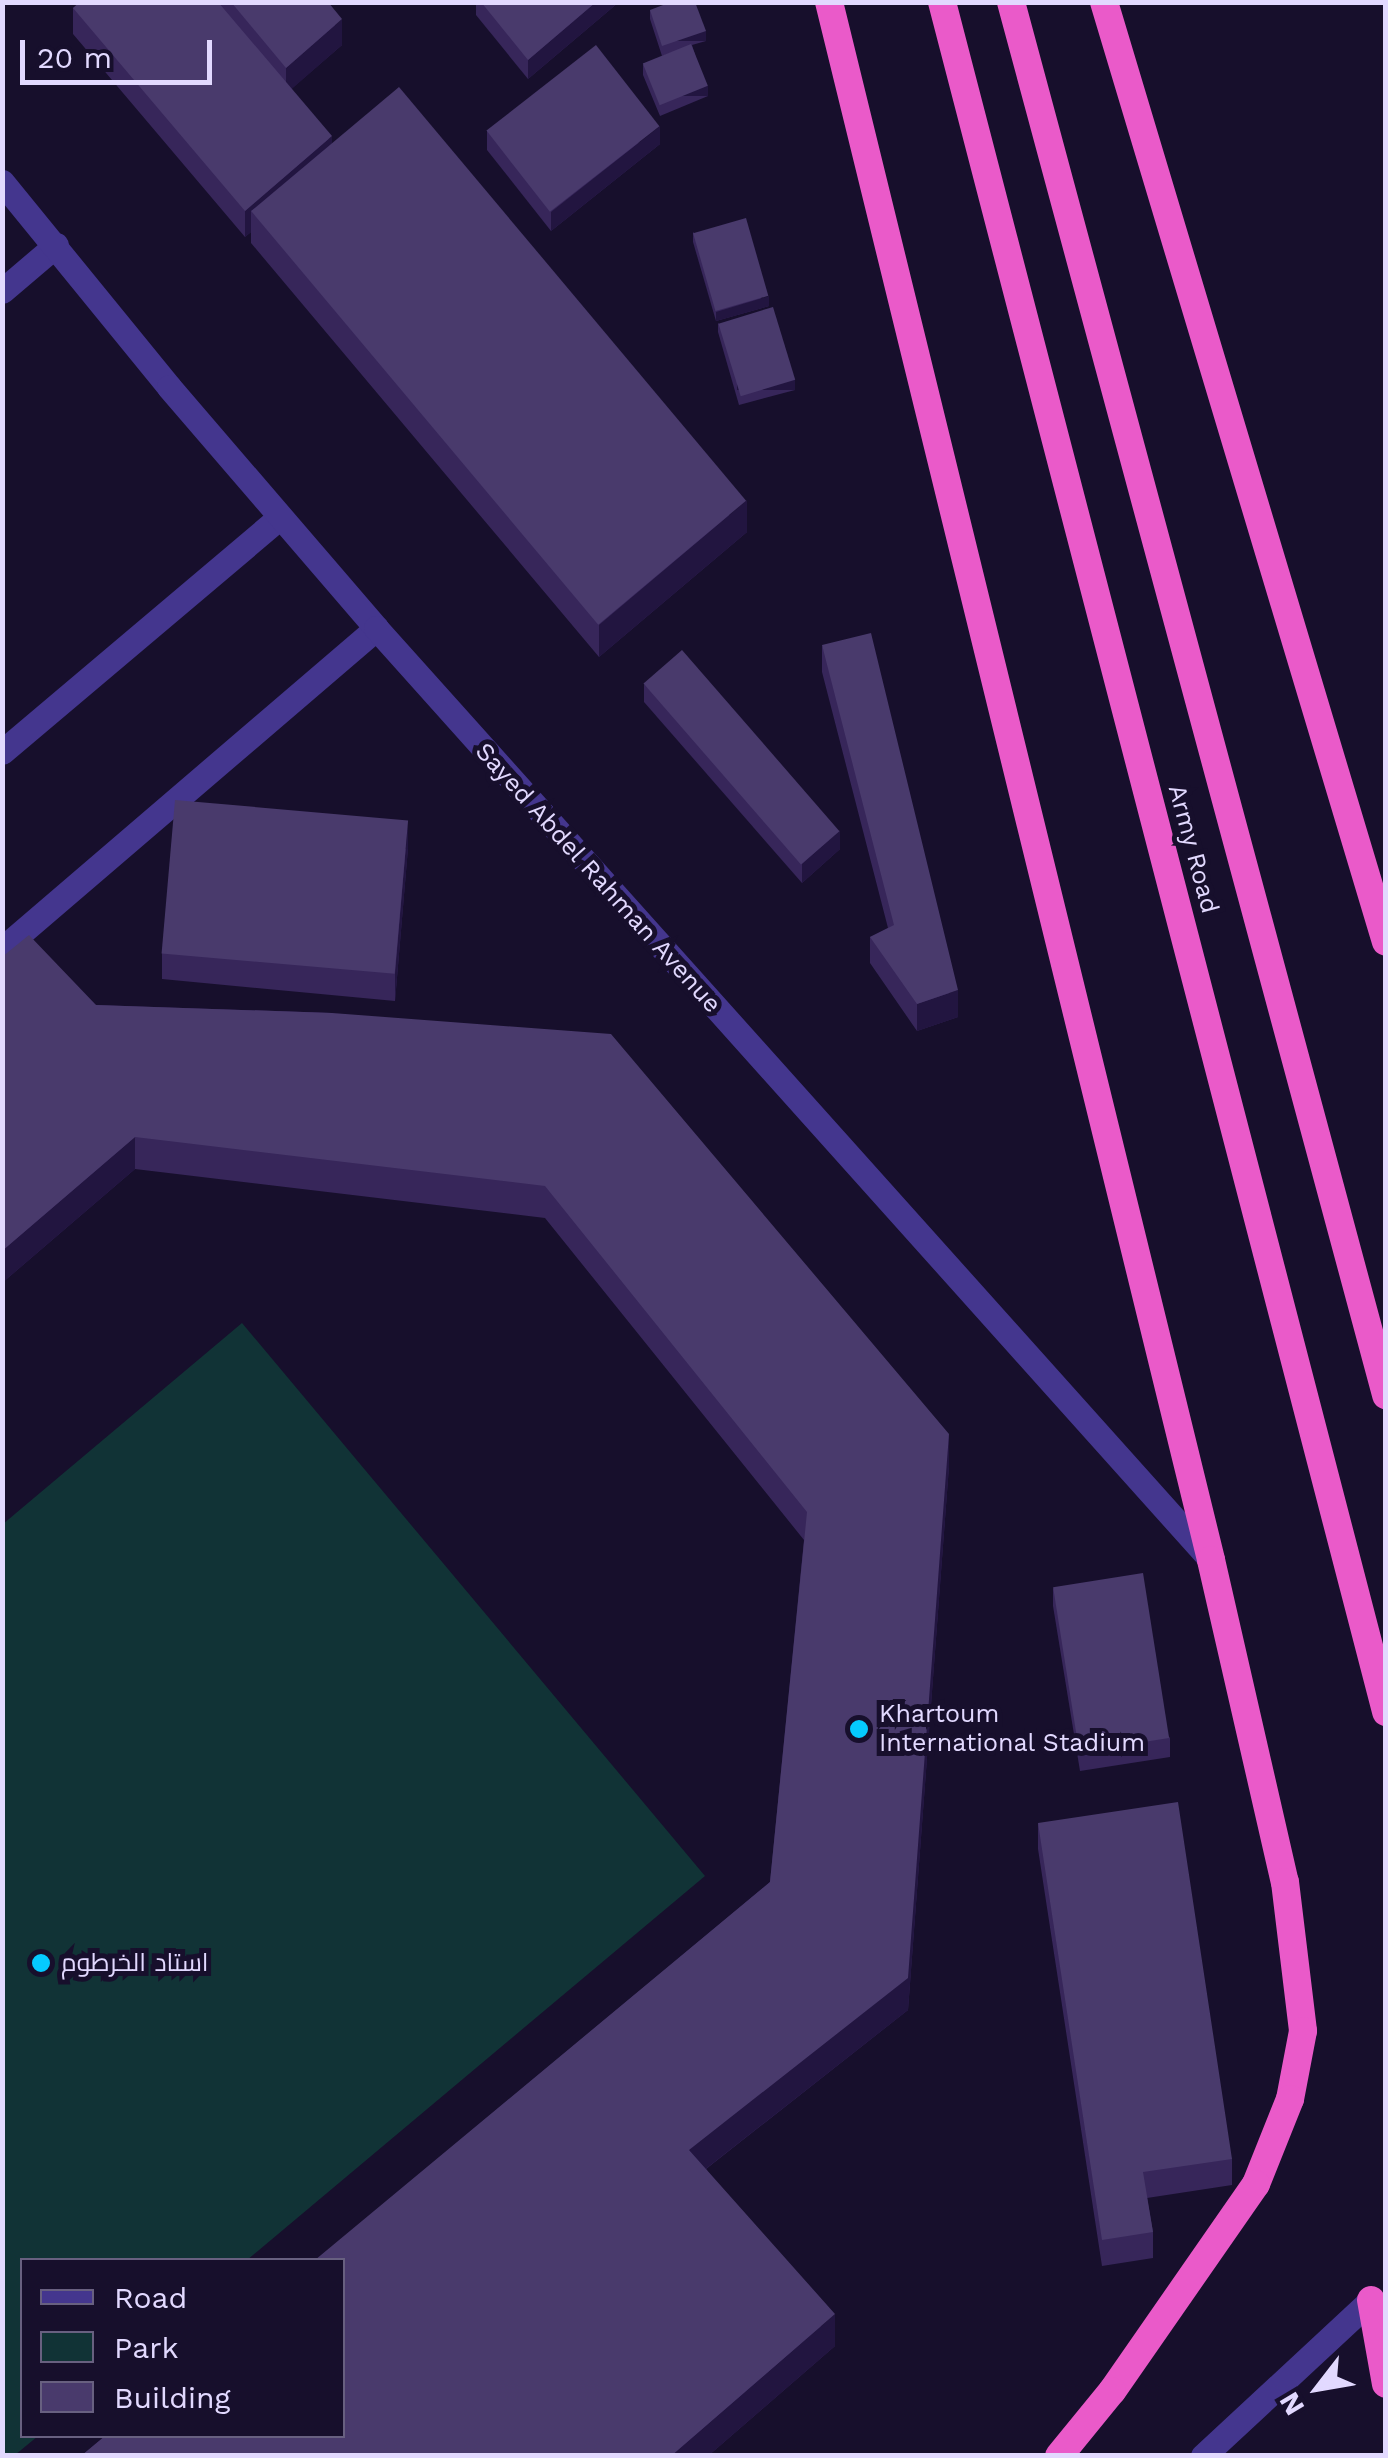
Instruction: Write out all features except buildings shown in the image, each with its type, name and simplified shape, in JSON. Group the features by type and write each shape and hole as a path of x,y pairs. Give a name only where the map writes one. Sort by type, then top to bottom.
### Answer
{"highway":[{"path":"830,2 1211,1560 1285,1882 1302,2030 1290,2100 1256,2184 1112,2391 1059,2456"},
{"name":"Army Road","path":"942,2 1386,1712"},
{"name":"Army Road","path":"1011,2 1386,1395"},
{"path":"1104,2 1386,942"},
{"path":"1371,2300 1386,2384"}],"street":[{"name":"Sayed Abdel Rahman Avenue","path":"2,182 376,628 1211,1560"},
{"path":"2,291 56,245"},
{"path":"2,752 280,517"},
{"path":"2,949 376,628"},
{"path":"1204,2456 1371,2300"}],"green space":[{"path":"242,1323 705,1876 249,2258 20,2258 20,2438 36,2438 15,2455 3,2455 3,1524"}],"place":[{"name":"Khartoum International Stadium","path":"859,1729"},
{"name":"استاد الخرطوم","path":"41,1963"}]}
